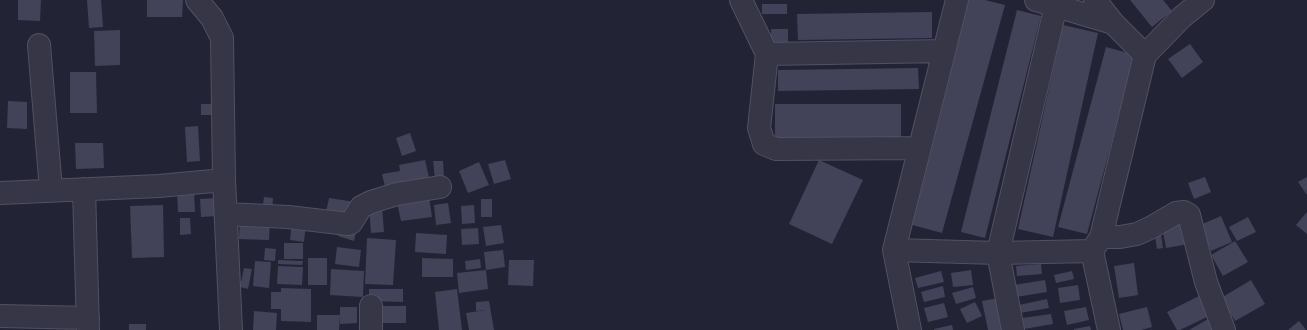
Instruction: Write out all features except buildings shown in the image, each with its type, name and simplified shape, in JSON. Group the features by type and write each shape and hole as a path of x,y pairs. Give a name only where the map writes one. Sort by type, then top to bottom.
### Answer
{"street":[{"path":"197,0 212,18 222,38 224,180 231,330"},
{"path":"741,0 768,54 759,128 764,144 776,150 919,148"},
{"path":"910,330 894,250 957,0"},
{"path":"1095,0 1113,23 1145,55"},
{"path":"1109,330 1097,244 1145,55 1182,17 1203,0"},
{"path":"1013,330 998,253 1046,3 1113,23"},
{"path":"39,45 51,190"},
{"path":"768,54 944,51"},
{"path":"0,193 159,186 224,180"},
{"path":"226,214 288,217 348,224 351,223 361,207 371,202 396,194 440,187"},
{"path":"0,316 88,324 84,189"},
{"path":"894,250 998,253 1097,244 1120,237 1137,234 1176,213 1184,212 1189,215 1206,282 1224,330"},
{"path":"371,306 371,330"}]}
